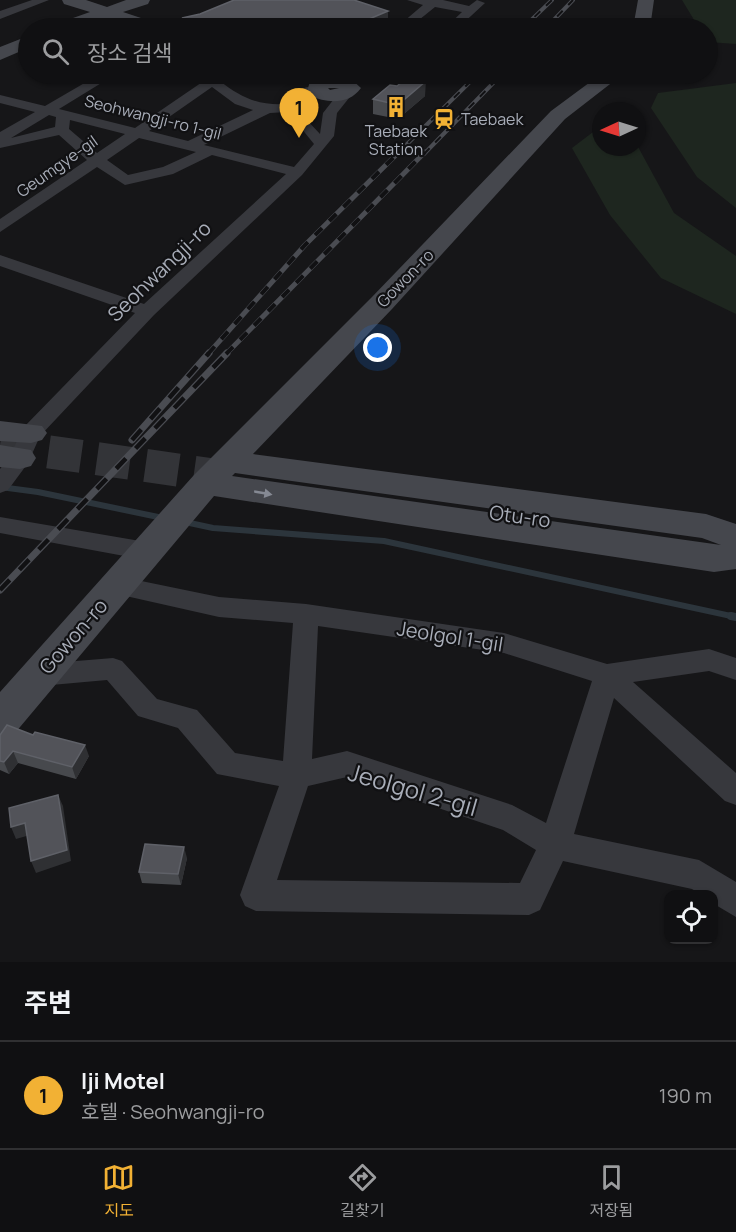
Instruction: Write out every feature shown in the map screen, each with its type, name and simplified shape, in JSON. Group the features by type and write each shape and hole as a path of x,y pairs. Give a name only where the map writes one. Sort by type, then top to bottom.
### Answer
{"street":[{"path":"0,15 44,0"},
{"path":"70,0 123,18"},
{"path":"89,18 142,0"},
{"path":"413,0 472,10"},
{"path":"463,18 482,0"},
{"path":"643,18 646,0"},
{"path":"415,18 435,2"},
{"path":"0,54 18,46"},
{"path":"0,138 56,111 95,84"},
{"name":"Geumgye-gil","path":"0,227 207,84"},
{"path":"222,84 232,99 265,110"},
{"path":"317,84 293,101 292,108 295,116 322,144"},
{"path":"319,84 328,120"},
{"name":"Seohwangji-ro","path":"0,485 17,449 147,311 297,172 322,144 327,136 328,120 332,108 320,84"},
{"name":"Gowon-ro","path":"0,721 211,477 382,303 558,115 600,84"},
{"name":"Seohwangji-ro 1-gil","path":"0,99 297,172"},
{"path":"3,115 31,106"},
{"path":"191,145 265,110 292,108"},
{"path":"56,111 63,130 77,146 99,159 125,180 168,171 211,150"},
{"path":"0,144 63,130"},
{"path":"0,260 147,311"},
{"path":"0,431 17,449"},
{"path":"211,477 706,526 736,537"},
{"path":"211,477 714,560 736,556"},
{"name":"Otu-ro","path":"304,487 736,545"},
{"path":"0,525 146,551"},
{"name":"Jeolgol 1-gil","path":"117,585 219,607 306,614 504,643 607,675 736,792"},
{"path":"306,614 297,776 256,895 529,899 555,845 607,675 709,660 736,669"},
{"name":"Jeolgol 2-gil","path":"40,675 113,669 148,708 187,718 227,765 297,776 347,765 512,819 555,845 699,875 736,901"}],"shaded area":[{"path":"682,0 736,0 736,44 718,43 718,18 693,18"},
{"path":"736,83 736,208 697,177 651,108 658,93"},
{"path":"592,133 592,156 643,156 674,213 736,256 736,314 661,278 610,215 572,148"}],"building":[{"path":"234,0 354,0 388,11 372,18 182,18 200,14"},
{"path":"422,84 398,105 373,99 390,85"},
{"path":"7,725 33,735 35,732 85,745 72,767 13,751 4,762 0,761 0,735"},
{"path":"58,795 67,850 31,861 25,823 11,827 9,808"},
{"path":"145,844 184,847 178,874 139,872"}],"waterway":[{"path":"0,487 38,492 163,518"},
{"path":"185,522 213,528 384,541 736,617 731,616"}],"tunnel":[{"path":"0,445 242,479"}],"railway":[{"path":"533,18 552,0"},
{"path":"556,18 573,0"},
{"path":"397,154 468,84"},
{"path":"424,154 492,84"},
{"path":"208,354 305,245 399,152"},
{"path":"226,354 425,152"},
{"path":"132,440 209,353"},
{"path":"0,590 227,353"}],"place":[{"name":"Taebaek Station","path":"396,107"},
{"name":"Taebaek","path":"444,119"},
{"name":"Iji Motel","path":"299,138"}]}
